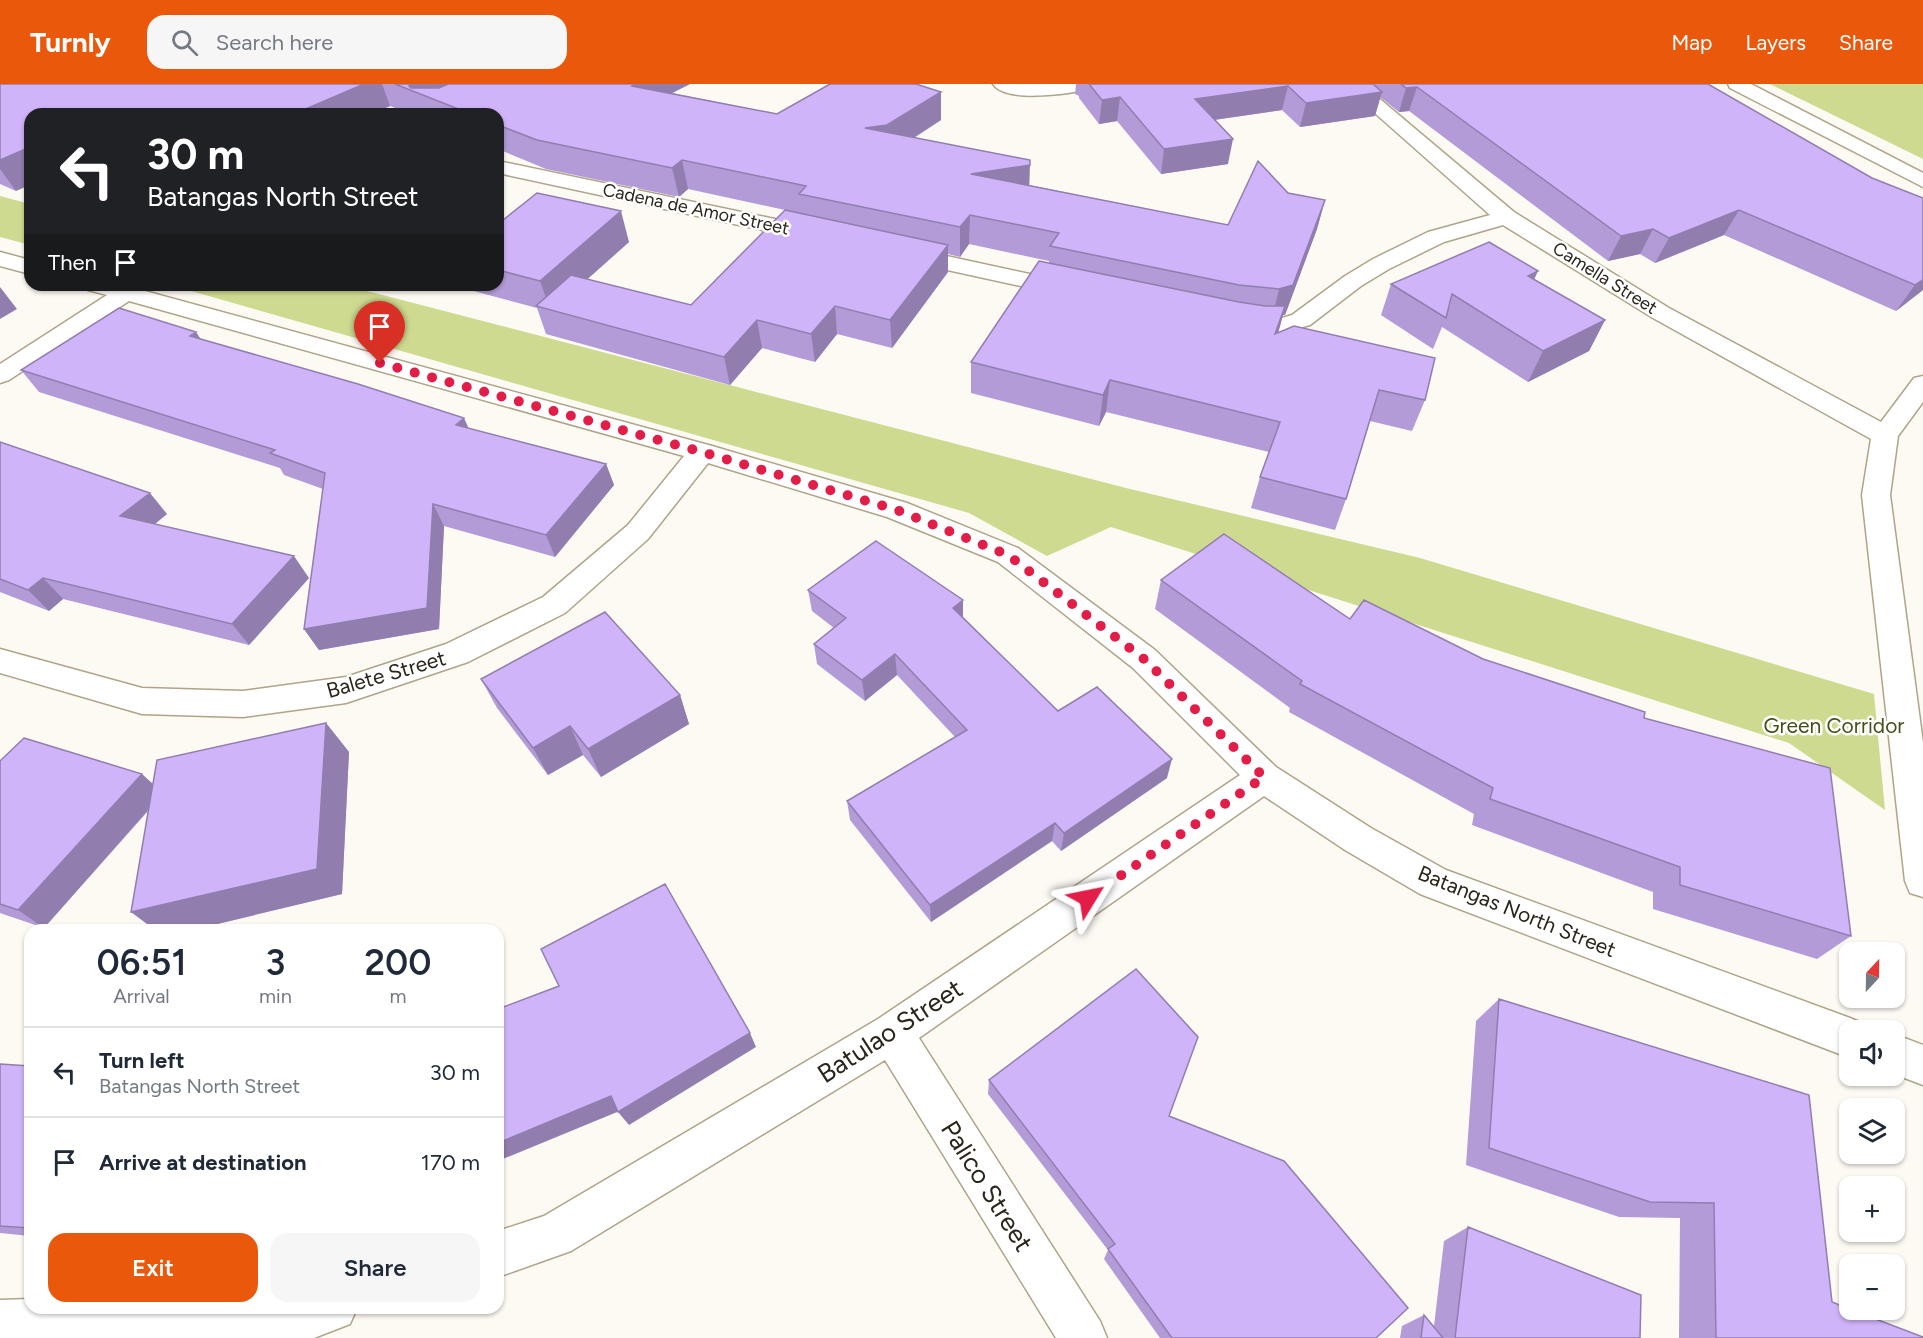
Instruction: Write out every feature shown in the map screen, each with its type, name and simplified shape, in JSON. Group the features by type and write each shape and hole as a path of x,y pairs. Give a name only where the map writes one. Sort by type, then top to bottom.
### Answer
{"street":[{"path":"1002,84 1011,87 1063,89 1085,84"},
{"name":"Camella Street","path":"1351,84 1506,217 1661,313 1885,435"},
{"path":"1737,84 1923,181"},
{"name":"Cadena de Amor Street","path":"504,168 836,239"},
{"path":"1221,322 1273,328 1301,320 1380,264 1436,237 1506,217"},
{"path":"883,249 1092,294"},
{"path":"0,259 24,265"},
{"name":"Batangas North Street","path":"118,291 702,452 897,510 1008,555 1144,659 1264,777 1359,839 1432,882 1839,1034"},
{"path":"0,375 126,293"},
{"path":"1923,384 1885,435 1876,495 1913,727 1923,881"},
{"name":"Balete Street","path":"0,661 142,701 243,704 346,690 457,653 554,605 638,532 702,452"},
{"name":"Batulao Street","path":"504,1252 555,1235 892,1033 1264,777"},
{"name":"Palico Street","path":"892,1033 1083,1338"},
{"path":"1905,1058 1923,1065"},
{"path":"0,1323 305,1322"}],"green space":[{"path":"1770,84 1923,84 1923,159"},
{"path":"0,196 24,202 24,243 0,237"},
{"name":"Green Corridor","path":"191,291 367,291 1126,488 1420,558 1874,694 1885,810 1789,743 1111,527 1047,556 969,513"}],"building":[{"path":"0,84 364,84 308,108 24,108 24,150 0,160"},
{"path":"395,84 411,84 409,86 411,88 439,88 448,84 635,84 632,86 777,114 830,84 916,84 941,92 887,125 865,128 1030,160 1030,165 971,174 1228,225 1258,161 1288,193 1325,200 1293,285 1279,289 1239,285 1050,246 1059,233 970,215 960,227 799,194 806,186 682,160 672,168 537,140 504,127 504,108 456,108"},
{"path":"1089,84 1373,84 1382,92 1306,103 1288,86 1195,99 1233,139 1164,149 1120,97 1102,100"},
{"path":"1401,84 1708,84 1872,178 1923,198 1923,280 1915,285 1739,210 1669,238 1653,229 1621,236 1417,87 1406,88"},
{"path":"537,193 621,211 540,281 504,272 504,219"},
{"path":"785,210 948,245 890,320 835,306 811,334 757,320 724,357 536,306 571,275 691,305"},
{"path":"1489,242 1538,271 1528,276 1605,320 1543,351 1452,294 1446,318 1391,284"},
{"path":"1039,261 1239,302 1285,306 1275,334 1294,326 1435,358 1425,400 1379,390 1346,499 1260,477 1280,422 1110,380 1103,395 971,362"},
{"path":"119,308 196,332 190,336 358,384 464,418 456,425 606,464 546,535 433,504 427,608 304,629 325,473 270,453 275,450 21,370"},
{"path":"0,442 150,493 120,516 294,556 232,624 43,578 28,590 0,579"},
{"path":"1224,534 1350,619 1364,600 1483,659 1645,712 1644,718 1830,768 1851,936 1680,885 1680,867 1490,799 1493,788 1300,684 1302,681 1161,580"},
{"path":"876,541 963,600 953,608 1058,711 1097,687 1172,759 1064,833 1055,823 930,905 847,801 967,730 895,654 862,680 814,644 846,618 808,590"},
{"path":"605,612 680,695 588,749 570,726 533,748 481,679"},
{"path":"326,723 317,869 131,912 157,760"},
{"path":"24,738 142,774 18,910 0,904 0,761"},
{"path":"665,884 750,1033 618,1112 611,1096 504,1141 504,1007 559,986 541,949"},
{"path":"1136,969 1198,1037 1169,1116 1284,1161 1408,1308 1376,1338 1172,1338 1108,1249 1115,1244 989,1080"},
{"path":"1499,999 1809,1095 1832,1302 1839,1305 1839,1320 1878,1320 1923,1338 1716,1338 1714,1203 1650,1202 1489,1148"},
{"path":"0,1064 24,1066 24,1228 0,1226"},
{"path":"1468,1227 1641,1295 1640,1338 1455,1338"},
{"path":"1424,1315 1443,1338 1421,1338"}],"route":[{"path":"380,363 702,452 897,510 1008,555 1144,659 1264,777 1088,898"}]}
